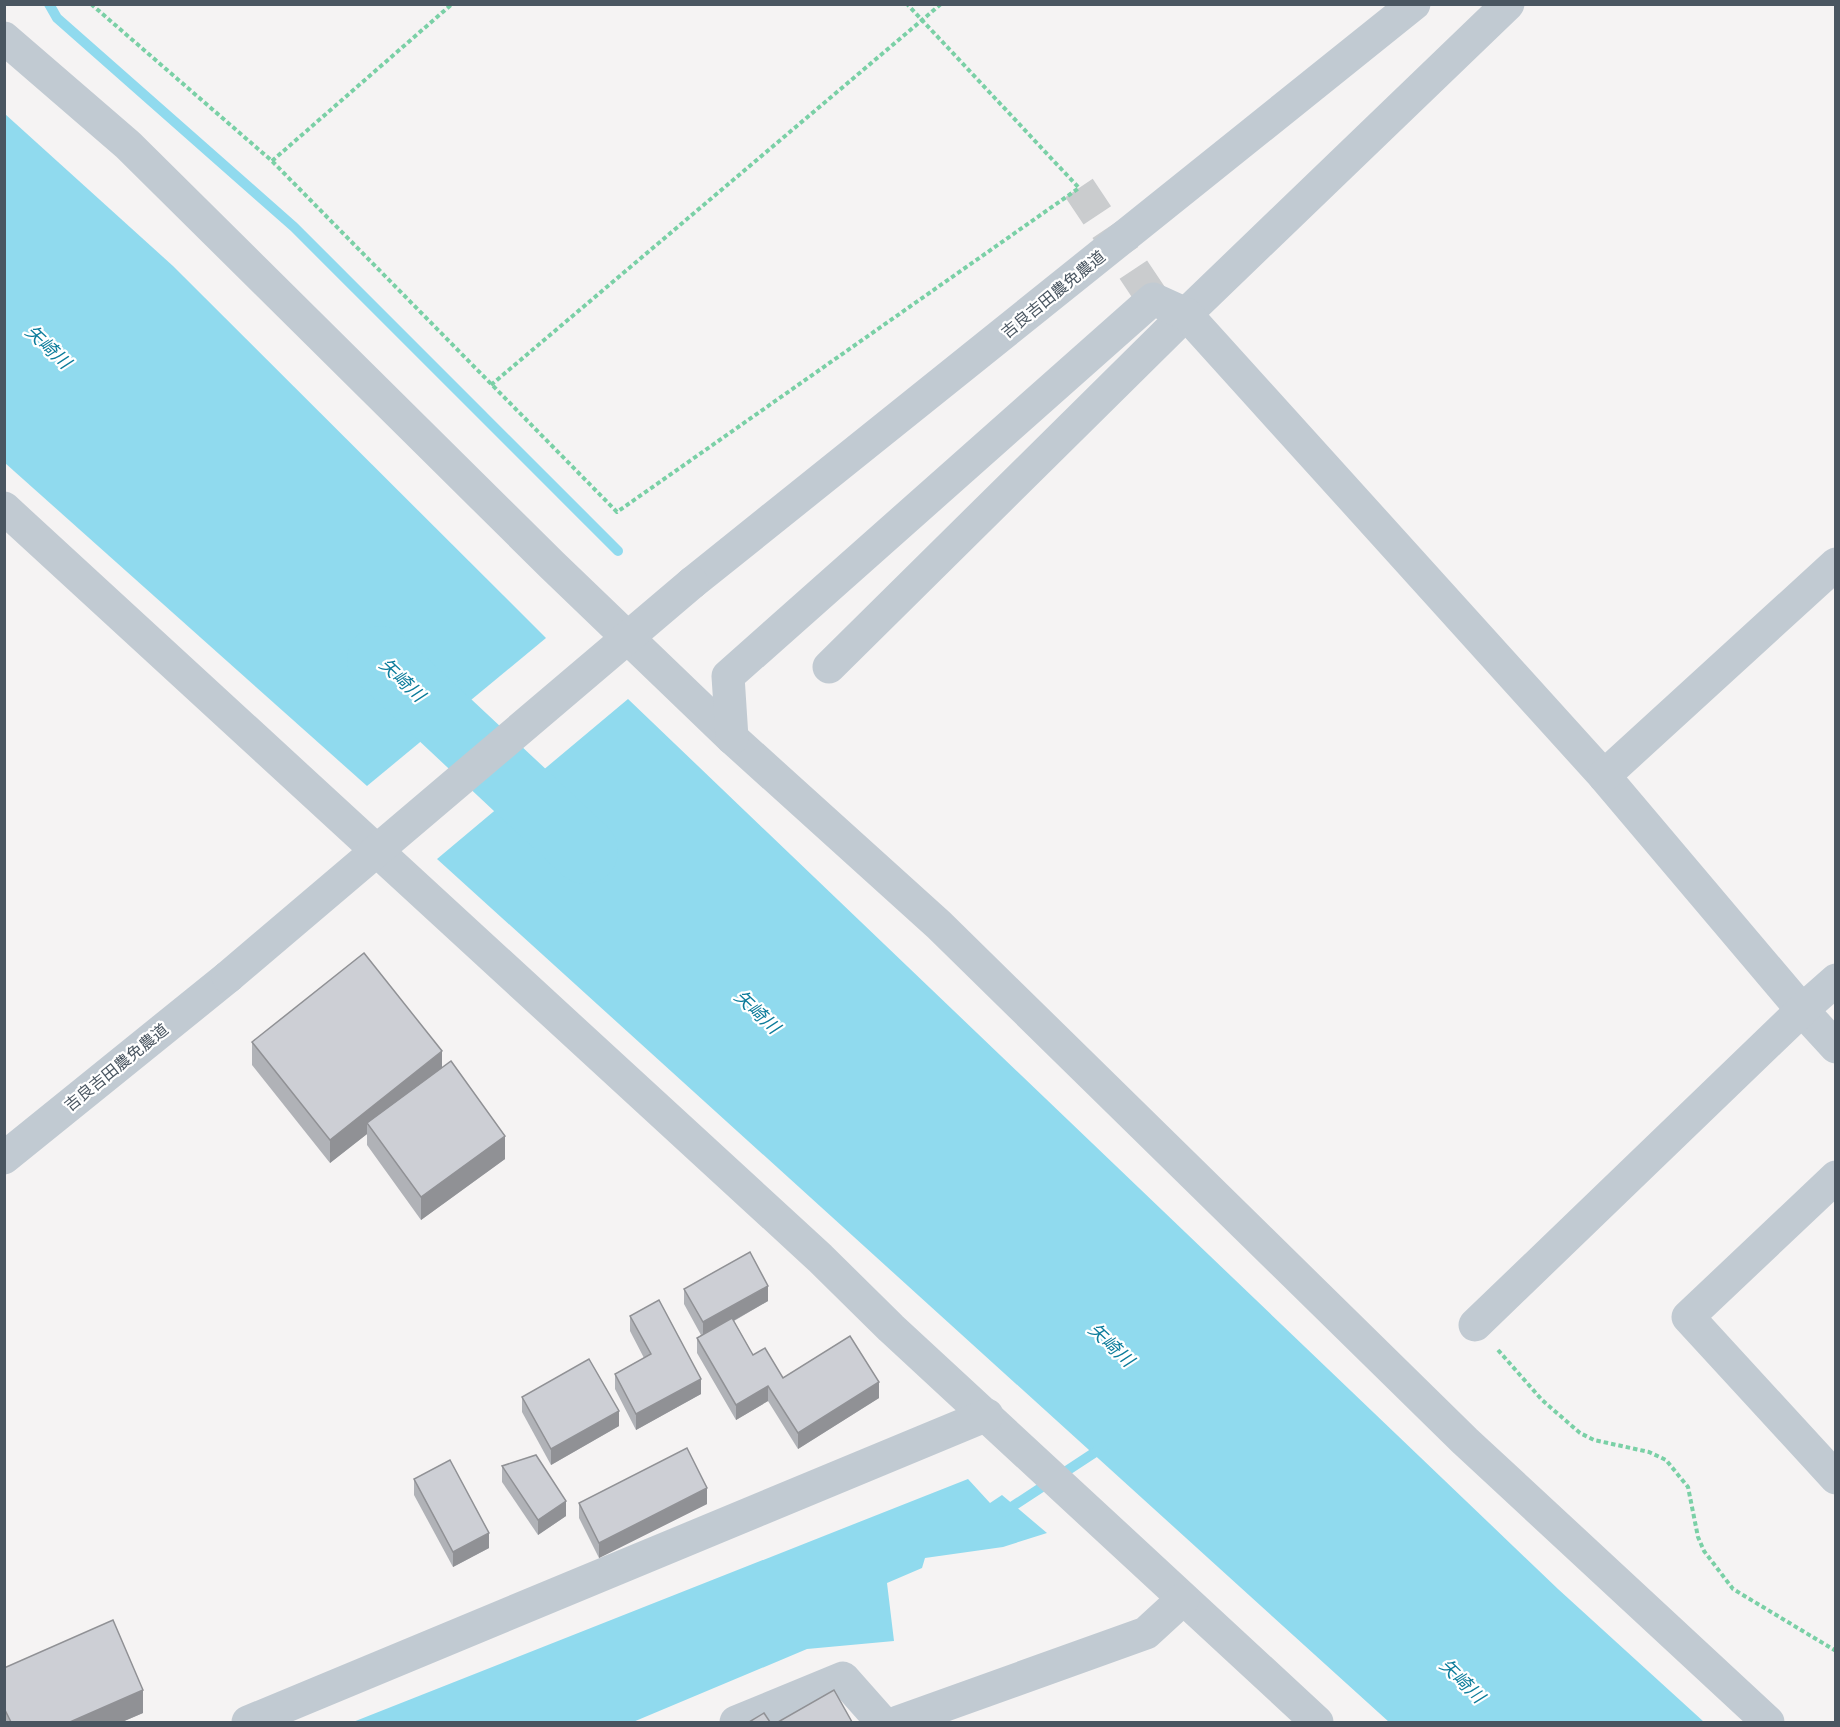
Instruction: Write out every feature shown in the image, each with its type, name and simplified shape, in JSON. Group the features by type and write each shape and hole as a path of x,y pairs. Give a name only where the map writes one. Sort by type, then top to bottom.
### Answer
{"street":[{"name":"吉良吉田農免農道","path":"4,1158 228,977 692,583 1414,4"},
{"path":"829,667 1186,314 1508,4"},
{"path":"4,38 128,145 552,564 732,738 939,925 1465,1441 1768,1722"},
{"path":"732,738 728,676 1153,299 1186,314 1604,776 1836,1047"},
{"path":"4,508 819,1258 891,1328 1317,1722"},
{"path":"1604,776 1836,564"},
{"path":"1475,1325 1802,1010 1836,980"},
{"path":"1836,1177 1688,1317 1836,1478"},
{"path":"248,1722 987,1415"},
{"path":"898,1722 1146,1633 1183,1599"},
{"path":"736,1722 843,1678 882,1722"}],"path":[{"path":"91,4 272,161 617,512 1078,188 907,4"},
{"path":"272,161 452,4"},
{"path":"491,385 941,4"},
{"path":"1475,1325 1542,1400 1580,1433 1594,1440 1649,1452 1666,1460 1688,1487 1698,1536 1704,1551 1733,1589 1836,1651"}],"water":[{"path":"5,114 173,266 546,638 367,786 5,463"},
{"path":"628,699 1558,1589 1704,1722 1389,1722 437,859"},
{"path":"968,1479 990,1503 1002,1495 1047,1533 1003,1547 925,1558 922,1568 887,1583 894,1641 807,1649 633,1722 353,1722"}],"building":[{"path":"364,953 442,1051 330,1140 252,1042"},
{"path":"451,1061 505,1136 421,1197 367,1123"},
{"path":"750,1252 768,1286 703,1322 684,1289"},
{"path":"659,1300 701,1379 636,1414 615,1374 651,1354 630,1316"},
{"path":"732,1318 753,1355 765,1348 783,1378 850,1336 879,1382 798,1433 768,1386 736,1405 697,1338"},
{"path":"589,1359 619,1411 551,1449 522,1397"},
{"path":"687,1448 707,1488 599,1543 579,1503"},
{"path":"536,1455 566,1501 538,1520 502,1466"},
{"path":"450,1460 489,1533 453,1552 414,1479"},
{"path":"113,1620 143,1690 70,1722 11,1722 4,1708 4,1668"},
{"path":"834,1690 852,1722 778,1722"},
{"path":"764,1713 770,1722 749,1722"}],"waterway":[{"path":"49,4 57,18 294,227 618,551"},
{"name":"矢崎川","path":"380,659 585,851"},
{"path":"1004,1512 1103,1447"}],"tunnel":[{"path":"1079,188 1153,299"}]}
